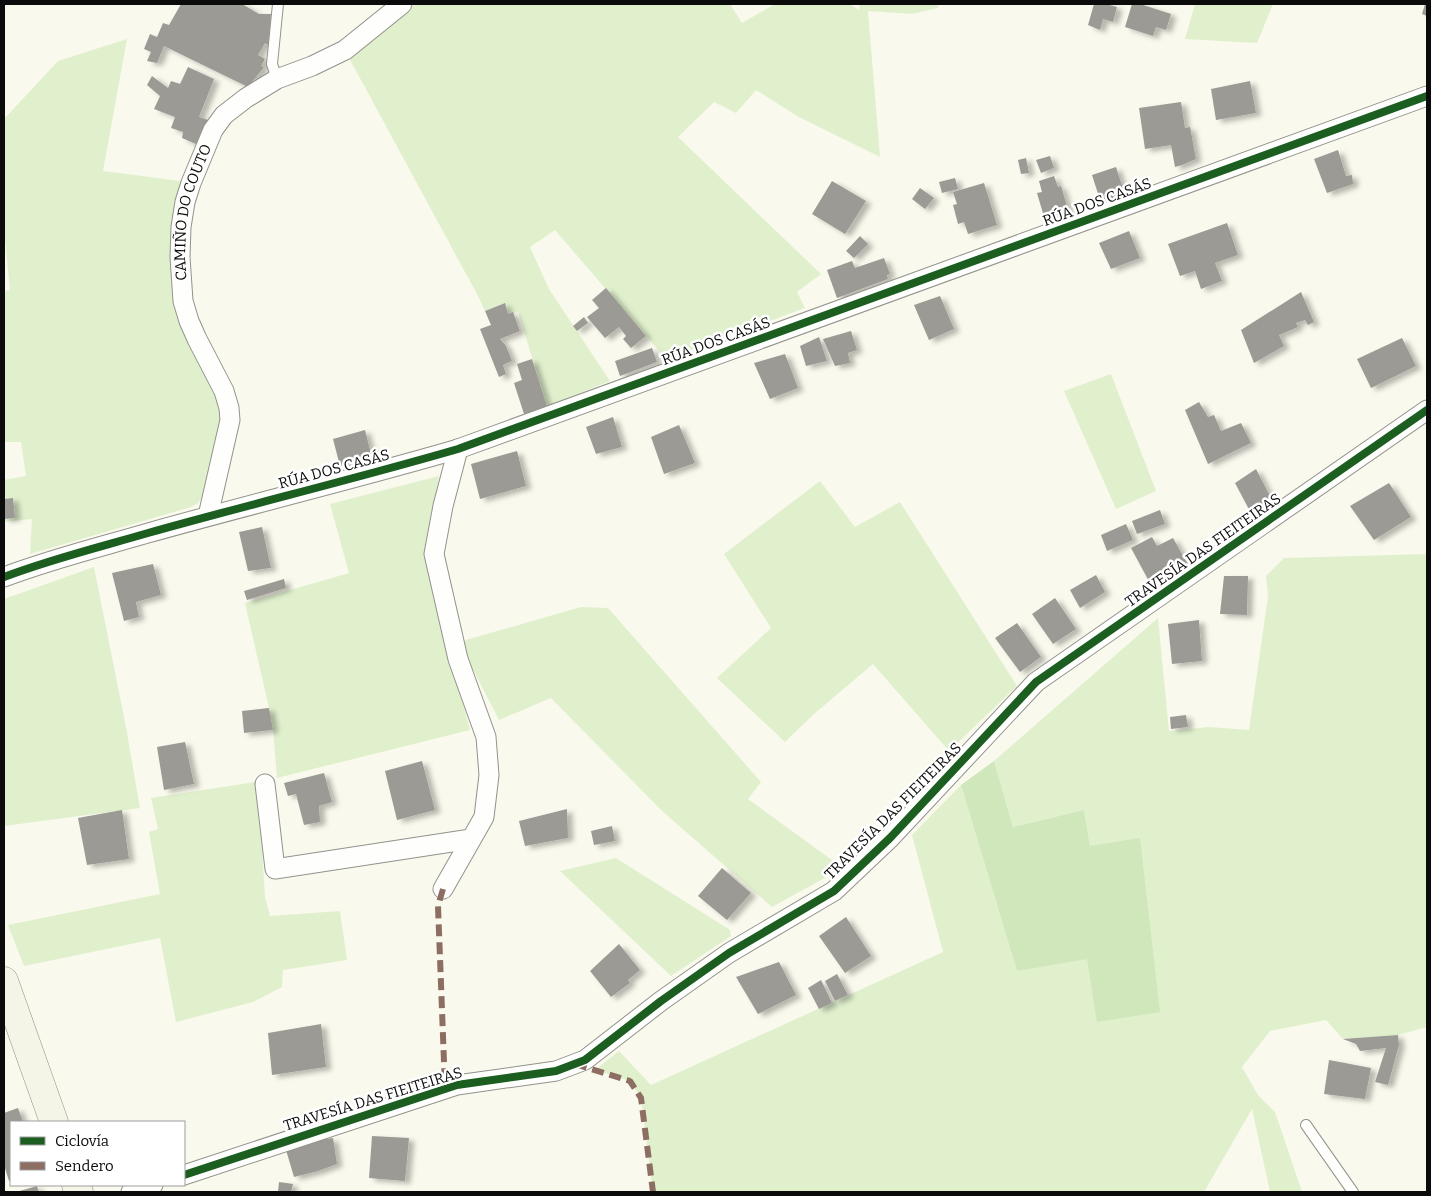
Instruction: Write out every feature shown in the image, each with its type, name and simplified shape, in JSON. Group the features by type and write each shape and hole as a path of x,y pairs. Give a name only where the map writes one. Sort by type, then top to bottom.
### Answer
{"street":[{"name":"CAMIÑO DO COUTO","path":"208,516 230,420 224,391 189,321 184,301 180,265 181,227 185,202 191,183 213,130 224,115 246,98 277,79 312,66 345,50 402,4"},
{"name":"RÚA DOS CASÁS","path":"4,577 34,565 208,516 380,472 458,449 1427,96"},
{"name":"TRAVESÍA DAS FIEITEIRAS","path":"185,1175 457,1085 556,1071 585,1060 661,1001 729,953 834,891 890,838 1036,682 1427,410"},
{"path":"443,889 484,817 489,775 486,737 458,659 434,554 443,506 458,449"},
{"path":"265,784 274,869 472,839"},
{"path":"4,981 54,1121"},
{"path":"131,1192 151,1186"}],"lane":[{"path":"277,79 272,64 278,4"},
{"path":"1306,1126 1353,1192"}],"green space":[{"path":"415,4 730,4 742,23 775,4 850,4 859,10 860,4 939,4 938,8 912,14 868,11 880,157 797,116 756,90 736,113 714,102 678,137 821,274 797,292 805,308 666,359 555,230 530,247 549,289 610,381 547,406 518,312 508,314 504,303 485,311 348,56"},
{"path":"1195,4 1273,4 1257,43 1185,39"},
{"path":"127,39 103,171 181,181 173,272 182,329 219,403 223,426 207,491 198,503 191,507 30,554 32,519 4,522 4,519 15,518 13,498 4,499 4,480 26,476 21,442 4,442 4,291 10,290 4,229 4,119 58,61"},
{"path":"1111,374 1156,491 1116,509 1064,391"},
{"path":"439,476 427,557 470,730 277,778 269,708 245,603 349,573 330,504"},
{"path":"820,481 855,527 900,502 1017,686 949,751 873,664 814,714 785,742 717,678 771,628 724,554"},
{"path":"1427,554 1427,1027 1398,1035 1343,1039 1326,1020 1270,1031 1242,1067 1258,1095 1275,1112 1302,1192 1270,1192 1252,1109 1204,1192 653,1192 641,1098 630,1081 595,1070 619,1051 651,1085 943,952 912,835 961,785 1017,971 1090,846 1084,810 1013,827 994,761 1158,618 1169,731 1209,727 1249,730 1268,596 1266,576 1284,558"},
{"path":"94,567 140,808 4,826 4,599"},
{"path":"581,607 608,608 761,782 748,799 843,868 772,907 662,811 551,698 499,720 459,642"},
{"path":"994,761 1013,827 1084,810 1090,846 1140,838 1160,1012 1097,1022 1087,959 1017,971 961,785"},
{"path":"255,782 261,832 265,897 270,916 340,911 347,960 283,970 282,987 253,1002 176,1022 160,938 24,966 8,925 160,894 149,832 158,829 151,798"},
{"path":"616,858 730,930 731,936 671,976 560,871"}],"building":[{"path":"181,4 242,4 259,14 271,14 268,45 265,43 258,55 265,59 261,66 264,67 248,87 164,46 157,63 147,61 151,52 144,49 150,34 157,37 163,23 169,25"},
{"path":"1094,4 1106,4 1117,7 1113,22 1103,19 1100,30 1088,25"},
{"path":"1132,4 1140,4 1171,14 1166,30 1156,27 1153,36 1125,27"},
{"path":"1425,4 1427,4 1427,16 1422,14"},
{"path":"188,67 214,79 199,117 208,120 196,144 182,138 183,132 171,128 175,117 154,109 160,96 147,85 152,76 168,88 171,81 180,84"},
{"path":"1250,81 1256,113 1216,120 1211,89"},
{"path":"1181,102 1185,128 1190,127 1196,159 1175,167 1171,145 1145,149 1139,108"},
{"path":"1338,150 1346,176 1352,175 1353,184 1327,193 1314,159"},
{"path":"1050,156 1054,168 1041,173 1036,160"},
{"path":"1026,158 1029,173 1021,174 1018,160"},
{"path":"1116,167 1125,195 1101,203 1092,175"},
{"path":"1054,176 1058,187 1061,186 1069,213 1045,220 1037,193 1042,192 1039,181"},
{"path":"955,178 958,189 942,193 939,182"},
{"path":"832,181 866,201 845,234 812,214"},
{"path":"984,183 997,225 968,234 964,222 958,224 953,205 957,204 953,192"},
{"path":"920,188 934,198 925,209 912,199"},
{"path":"1227,223 1238,255 1215,263 1222,281 1201,289 1195,271 1180,276 1168,244"},
{"path":"1129,231 1140,258 1111,269 1099,243"},
{"path":"860,236 868,244 854,258 846,251"},
{"path":"884,258 890,274 887,275 888,279 837,298 827,270 852,261 855,268"},
{"path":"606,288 646,336 631,348 623,339 626,336 619,327 605,338 587,317 599,308 592,300"},
{"path":"1301,292 1314,322 1308,325 1305,320 1296,323 1298,327 1279,335 1284,346 1254,363 1241,330"},
{"path":"940,296 954,329 929,340 914,305"},
{"path":"505,303 508,314 513,312 520,331 500,339 506,346 512,361 503,365 506,374 499,377 480,329 491,325 485,311"},
{"path":"584,317 588,323 577,331 573,326"},
{"path":"851,331 857,350 848,353 850,363 835,366 823,339"},
{"path":"819,337 827,361 806,366 800,346"},
{"path":"1402,338 1416,366 1371,388 1357,359"},
{"path":"652,348 657,362 620,376 615,361"},
{"path":"785,354 798,388 770,399 754,363"},
{"path":"532,359 547,406 524,414 514,383 522,380 517,364"},
{"path":"1199,402 1208,417 1214,415 1221,431 1241,423 1251,443 1208,464 1185,410"},
{"path":"613,417 622,447 596,454 586,427"},
{"path":"679,425 695,463 664,474 651,437"},
{"path":"365,430 372,458 340,466 333,439"},
{"path":"517,451 526,486 480,499 471,464"},
{"path":"1256,469 1272,500 1252,515 1235,483"},
{"path":"1389,483 1411,517 1374,540 1350,506"},
{"path":"13,498 15,518 4,519 4,499"},
{"path":"1160,510 1165,524 1137,534 1132,521"},
{"path":"1126,524 1133,540 1107,551 1101,535"},
{"path":"262,527 271,568 248,571 239,532"},
{"path":"1152,537 1157,546 1173,538 1187,563 1151,585 1131,548"},
{"path":"153,564 161,595 136,602 139,617 124,621 112,573"},
{"path":"1096,575 1105,592 1080,608 1070,590"},
{"path":"1224,576 1248,576 1247,615 1220,614"},
{"path":"284,579 286,588 247,600 244,591"},
{"path":"1055,598 1076,629 1053,644 1032,614"},
{"path":"1199,620 1202,661 1172,664 1168,624"},
{"path":"1017,623 1041,657 1020,672 995,638"},
{"path":"269,708 273,730 244,733 242,711"},
{"path":"1186,715 1188,727 1171,729 1170,717"},
{"path":"185,742 194,784 164,790 157,747"},
{"path":"422,761 435,810 397,820 385,771"},
{"path":"324,773 332,802 319,806 320,822 304,825 296,794 288,796 284,783"},
{"path":"567,809 568,838 525,846 519,821"},
{"path":"122,810 129,859 87,865 78,818"},
{"path":"612,826 615,841 594,845 591,831"},
{"path":"722,868 751,893 727,920 698,896"},
{"path":"846,917 871,956 845,973 819,936"},
{"path":"619,944 640,970 628,980 630,983 611,997 590,971"},
{"path":"779,962 796,995 758,1014 736,977"},
{"path":"837,974 848,995 835,1001 825,981"},
{"path":"821,980 832,1003 819,1009 808,988"},
{"path":"321,1024 326,1067 272,1075 268,1033"},
{"path":"1398,1035 1399,1045 1388,1085 1375,1082 1386,1048 1360,1051 1356,1044 1343,1039"},
{"path":"1329,1060 1371,1068 1365,1099 1324,1094"},
{"path":"18,1108 23,1121 10,1121 9,1181 4,1165 4,1113"},
{"path":"372,1136 409,1138 405,1181 369,1178"},
{"path":"333,1138 337,1164 294,1177 286,1150 311,1141"},
{"path":"279,1182 293,1184 291,1192 278,1192"},
{"path":"37,1186 39,1192 16,1192"}],"marked path":[{"path":"443,889 438,906 445,1088"},
{"path":"575,1064 630,1081 641,1098 653,1192"}],"cycle path":[{"path":"4,577 148,533 458,449 1427,96"},
{"path":"185,1175 457,1085 556,1071 585,1060 661,1001 729,953 834,891 890,838 1036,682 1427,410"}]}
